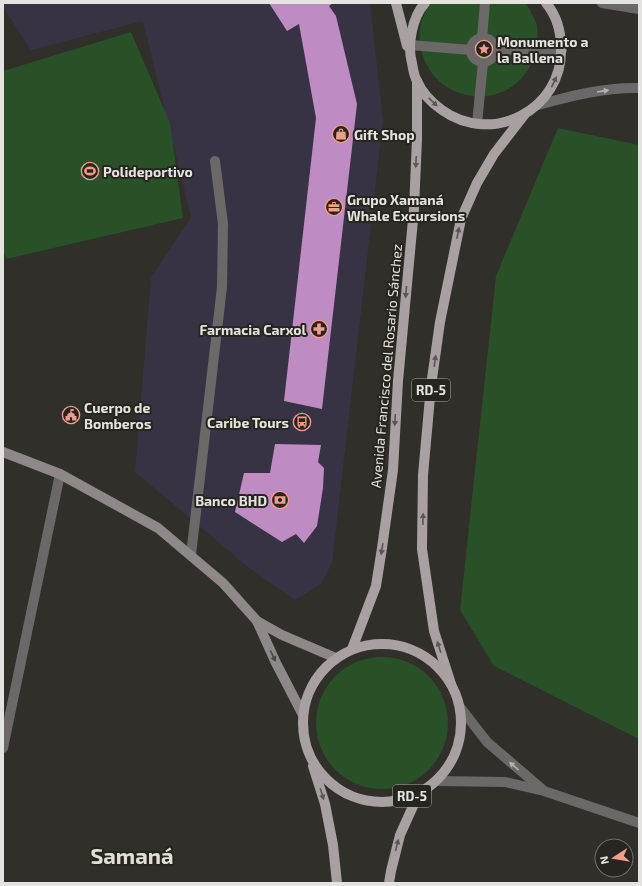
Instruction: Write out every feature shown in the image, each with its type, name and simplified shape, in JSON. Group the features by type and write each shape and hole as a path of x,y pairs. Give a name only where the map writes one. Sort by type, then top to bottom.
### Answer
{"main road":[{"name":"RD-5","path":"396,3 410,50 417,81 431,102 452,117 477,124 501,124 525,114 538,105 554,85 562,61 561,36 553,12 546,3"},
{"name":"RD-5","path":"410,50 412,28 425,3"},
{"name":"Avenida Francisco del Rosario Sánchez","path":"352,649 376,586 393,470 398,381 414,209 417,139 417,81"},
{"name":"RD-5","path":"310,756 325,778 345,793 370,802 395,802 419,794 436,781 453,759 461,734 460,707 434,631 422,549 424,475 432,379 440,322 461,219 477,183 494,154 525,114"},
{"path":"3,452 60,474 158,528 223,583 257,621 276,663 303,715"},
{"path":"257,621 336,658"},
{"name":"RD-5","path":"337,883 333,845 325,804 304,736 303,715 308,693 320,673 336,658 352,649 374,643 397,644 419,652 437,666 451,684"},
{"name":"RD-5","path":"389,883 400,835 419,794"}],"street":[{"path":"482,38 485,3"},
{"path":"602,3 639,9"},
{"path":"482,38 488,38 493,42 495,49 494,56 483,62 473,57 471,50 472,45 476,40 482,38"},
{"path":"495,49 562,50"},
{"path":"410,50 471,50"},
{"path":"477,124 483,62"},
{"path":"538,105 574,95 622,88 639,88"},
{"path":"191,555 222,286 223,224 215,161"},
{"path":"3,748 60,474"},
{"path":"460,707 487,742 544,791"},
{"path":"436,781 505,782 544,791 639,824"}],"shaded area":[{"path":"3,3 370,3 383,120 332,563 321,584 295,600 248,567 135,472 151,278 191,217 143,21 31,50 3,7"}],"green space":[{"path":"431,3 526,3 536,22 538,34 535,52 527,72 513,86 496,94 478,96 459,93 442,84 429,69 421,49 419,37 422,19"},
{"name":"Polideportivo","path":"131,32 170,123 183,218 6,259 3,249 3,71"},
{"path":"558,128 639,145 639,739 494,666 460,610 496,276"},
{"path":"382,657 407,662 419,668 433,681 443,698 448,723 443,748 437,760 424,774 407,784 382,789 357,784 345,778 331,765 321,748 316,723 321,698 327,686 340,672 357,662"}],"building":[{"path":"269,3 333,3 329,6 336,16 357,104 322,409 284,401 316,118 299,24 287,31"},
{"name":"Banco BHD","path":"275,444 321,445 318,462 324,468 323,488 317,526 304,543 296,534 282,542 235,512 244,473 270,473"}],"place":[{"name":"Monumento a la Ballena","path":"484,49"},
{"name":"Gift Shop","path":"341,134"},
{"name":"Polideportivo","path":"90,171"},
{"name":"Grupo Xamaná Whale Excursions","path":"334,207"},
{"name":"Farmacia Carxol","path":"319,329"},
{"name":"Cuerpo de Bomberos","path":"71,415"},
{"name":"Caribe Tours","path":"302,422"},
{"name":"Banco BHD","path":"280,500"}],"district":[{"name":"Samaná","path":"132,855"}]}
